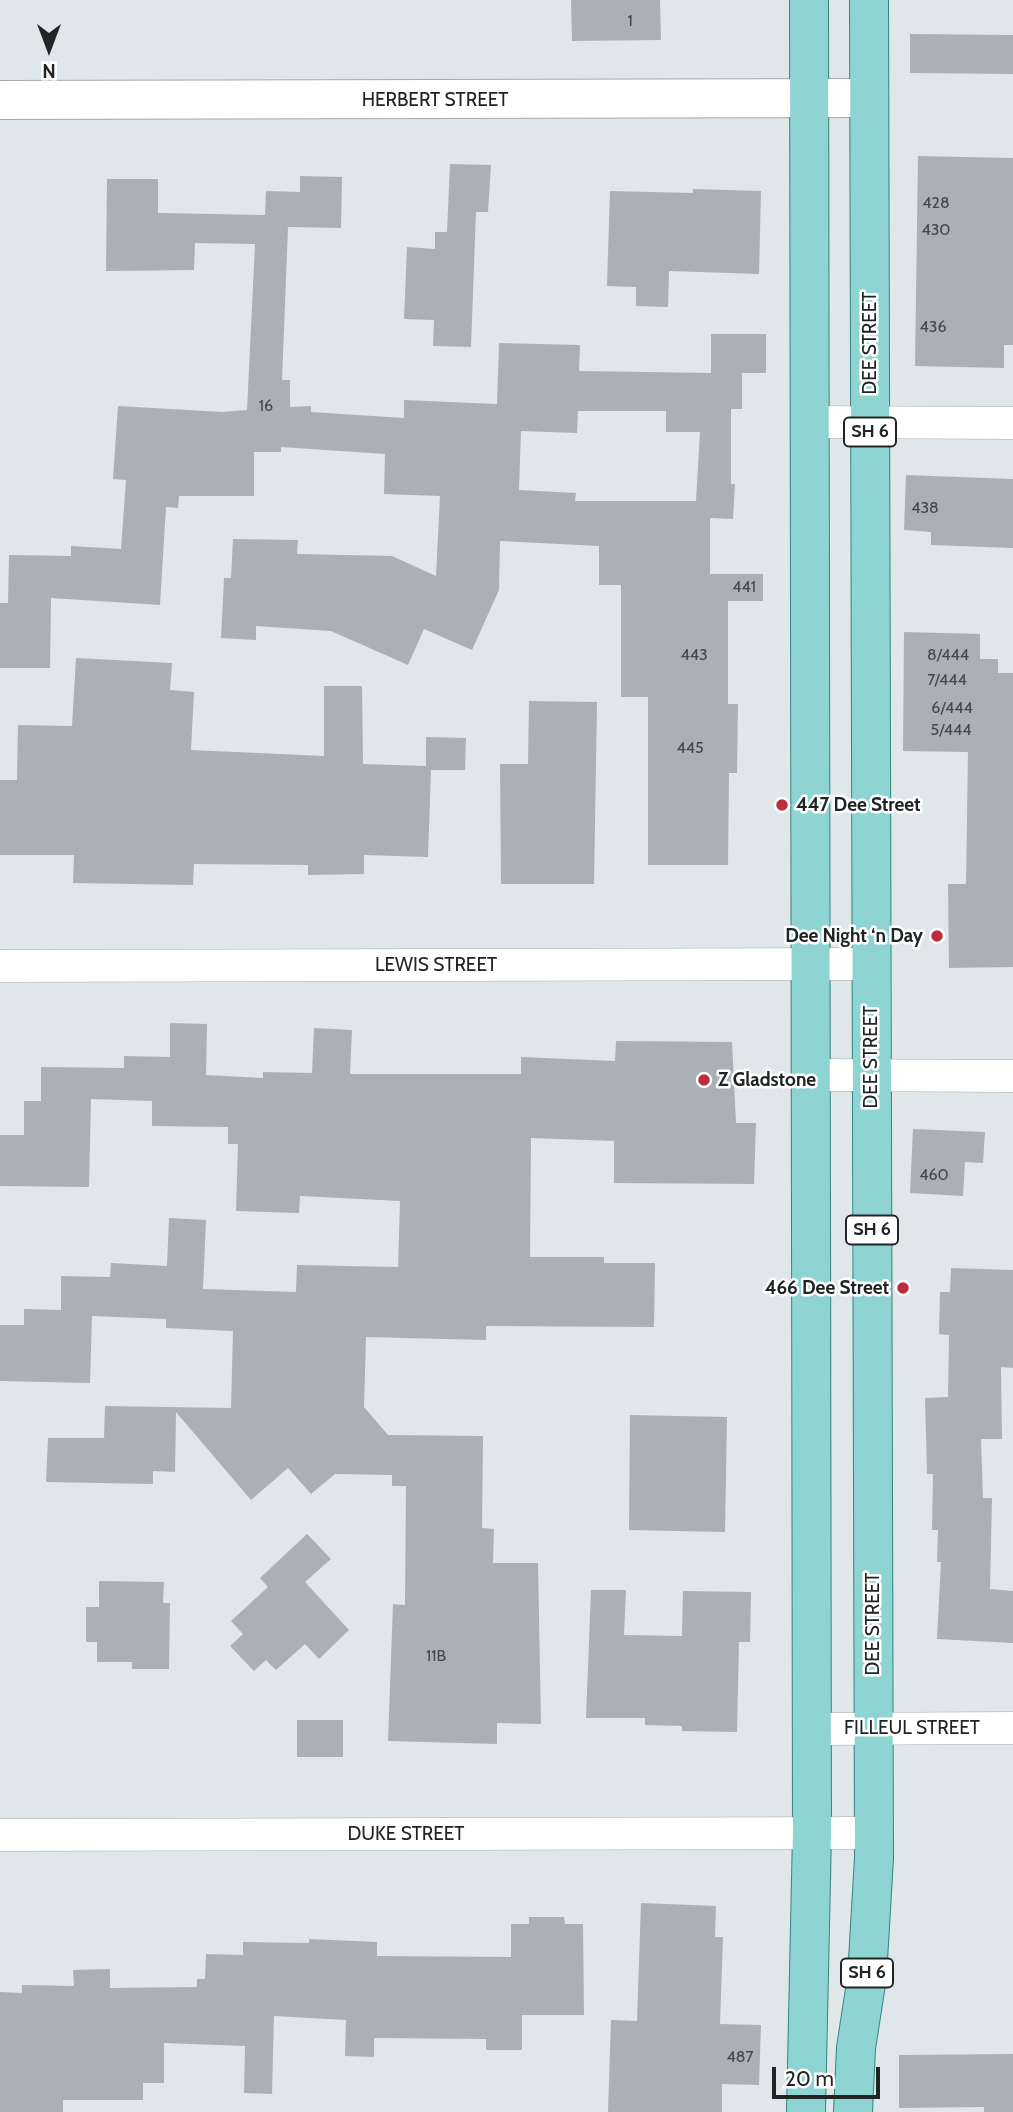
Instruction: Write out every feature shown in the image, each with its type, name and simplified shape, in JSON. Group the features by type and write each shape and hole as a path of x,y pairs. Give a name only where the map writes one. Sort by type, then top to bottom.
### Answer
{"main road":[{"path":"806,2112 812,1833 809,0"},
{"name":"DEE STREET","path":"853,2112 856,2048 867,1977 874,1833 869,0"},
{"name":"HERBERT STREET","path":"0,100 869,98"}],"street":[{"path":"809,422 1013,423"},
{"name":"LEWIS STREET","path":"0,966 871,964"},
{"path":"811,1075 1013,1076"},
{"name":"FILLEUL STREET","path":"812,1729 1013,1728"},
{"name":"DUKE STREET","path":"0,1835 874,1833"}],"building":[{"path":"571,0 660,0 661,40 572,41"},
{"path":"910,34 1013,35 1013,74 910,73"},
{"path":"918,156 1013,158 1013,345 1004,345 1004,368 915,366"},
{"path":"450,164 491,165 488,212 476,212 471,347 433,346 434,320 404,319 407,247 435,249 435,232 447,232"},
{"path":"300,176 342,177 341,228 288,227 282,380 290,380 290,407 311,406 311,412 404,418 404,400 497,404 499,343 580,345 579,371 711,373 711,334 766,334 766,373 742,373 742,409 731,409 731,484 735,484 733,519 710,518 710,574 763,574 763,601 728,601 728,704 738,704 737,773 729,773 728,865 648,865 648,697 621,697 621,585 599,585 599,546 500,541 499,590 472,650 424,629 408,665 331,631 256,626 256,640 221,638 224,578 231,578 233,539 298,540 297,554 392,556 436,576 440,496 384,494 385,454 281,447 281,452 254,452 254,496 179,496 178,508 166,507 160,605 51,598 50,668 0,668 0,603 8,603 9,555 71,556 71,546 121,549 126,480 113,479 118,406 222,412 247,410 255,244 195,243 194,270 106,271 107,179 158,179 158,213 265,215 266,191 300,192","holes":["578,411 666,411 666,432 700,432 696,501 575,501 576,493 519,490 521,431 577,433"]},
{"path":"693,189 761,191 759,274 669,271 668,307 636,306 636,287 607,286 610,191 693,193"},
{"path":"906,475 1013,479 1013,548 931,545 931,532 904,530"},
{"path":"904,632 980,634 980,659 998,659 998,673 1013,673 1013,967 949,968 948,884 966,884 968,752 903,751"},
{"path":"76,658 172,663 170,690 194,692 191,750 324,756 324,686 362,686 363,764 426,766 426,737 466,738 465,770 431,770 428,857 364,855 364,874 308,875 308,865 194,864 193,885 73,883 74,855 0,855 0,780 17,780 18,725 72,726"},
{"path":"529,701 597,702 594,884 501,884 500,764 528,764"},
{"path":"170,1023 207,1024 206,1075 263,1078 263,1072 312,1073 314,1028 352,1030 350,1074 521,1074 521,1057 615,1061 616,1041 732,1042 736,1123 756,1123 754,1184 614,1183 614,1141 531,1138 530,1257 604,1257 604,1263 655,1263 654,1327 486,1326 486,1340 366,1337 364,1407 388,1435 483,1436 482,1528 494,1529 493,1563 538,1563 541,1724 497,1723 497,1744 388,1741 393,1604 405,1605 406,1486 392,1486 392,1475 335,1474 311,1494 288,1468 251,1500 176,1412 175,1472 153,1471 153,1484 46,1482 48,1438 104,1438 105,1406 231,1408 233,1331 166,1328 166,1319 92,1316 90,1383 0,1381 0,1325 24,1325 24,1309 61,1310 61,1276 110,1277 111,1263 167,1266 169,1218 206,1220 203,1289 296,1292 297,1265 398,1267 400,1201 300,1196 299,1213 236,1211 238,1144 228,1144 228,1127 152,1126 152,1101 91,1099 89,1187 0,1186 0,1135 24,1135 24,1101 41,1101 41,1067 124,1068 124,1056 170,1057"},
{"path":"913,1129 985,1132 983,1163 965,1162 963,1196 910,1193"},
{"path":"951,1268 1013,1270 1013,1368 1001,1367 1002,1439 981,1439 983,1498 992,1498 990,1589 1013,1591 1013,1643 937,1639 941,1562 937,1562 938,1530 932,1530 933,1474 927,1474 925,1398 948,1397 949,1335 939,1334 940,1292 950,1292"},
{"path":"630,1415 727,1417 725,1532 629,1530"},
{"path":"307,1534 331,1559 305,1582 349,1630 319,1659 305,1644 276,1670 266,1660 254,1671 230,1646 243,1634 231,1621 268,1587 260,1578"},
{"path":"99,1581 164,1582 163,1603 170,1603 169,1669 132,1669 132,1662 97,1662 97,1642 86,1642 86,1607 99,1607"},
{"path":"591,1590 626,1590 624,1635 682,1636 683,1591 751,1592 750,1642 739,1642 737,1732 682,1731 682,1726 645,1725 645,1718 586,1718"},
{"path":"297,1720 343,1720 343,1757 297,1757"},
{"path":"641,1903 716,1906 715,1937 723,1937 720,2024 761,2025 759,2085 722,2084 722,2112 608,2112 611,2020 637,2021"},
{"path":"529,1917 564,1917 565,1924 583,1924 584,2015 522,2015 522,2050 486,2050 486,2039 374,2038 374,2057 345,2056 346,2020 274,2016 272,2094 244,2093 245,2046 164,2043 164,2083 143,2083 143,2100 63,2100 63,2112 0,2112 0,1992 22,1993 22,1985 74,1986 73,1970 110,1969 110,1988 197,1987 197,1979 205,1979 206,1954 243,1955 243,1942 309,1943 309,1939 377,1942 377,1956 511,1957 511,1924 529,1924"},
{"path":"1013,2054 1013,2112 984,2112 984,2107 899,2108 899,2055"}],"place":[{"name":"447 Dee Street","path":"782,805"},
{"name":"Dee Night ‘n Day","path":"937,936"},
{"name":"Z Gladstone","path":"704,1080"},
{"name":"466 Dee Street","path":"903,1288"}]}
